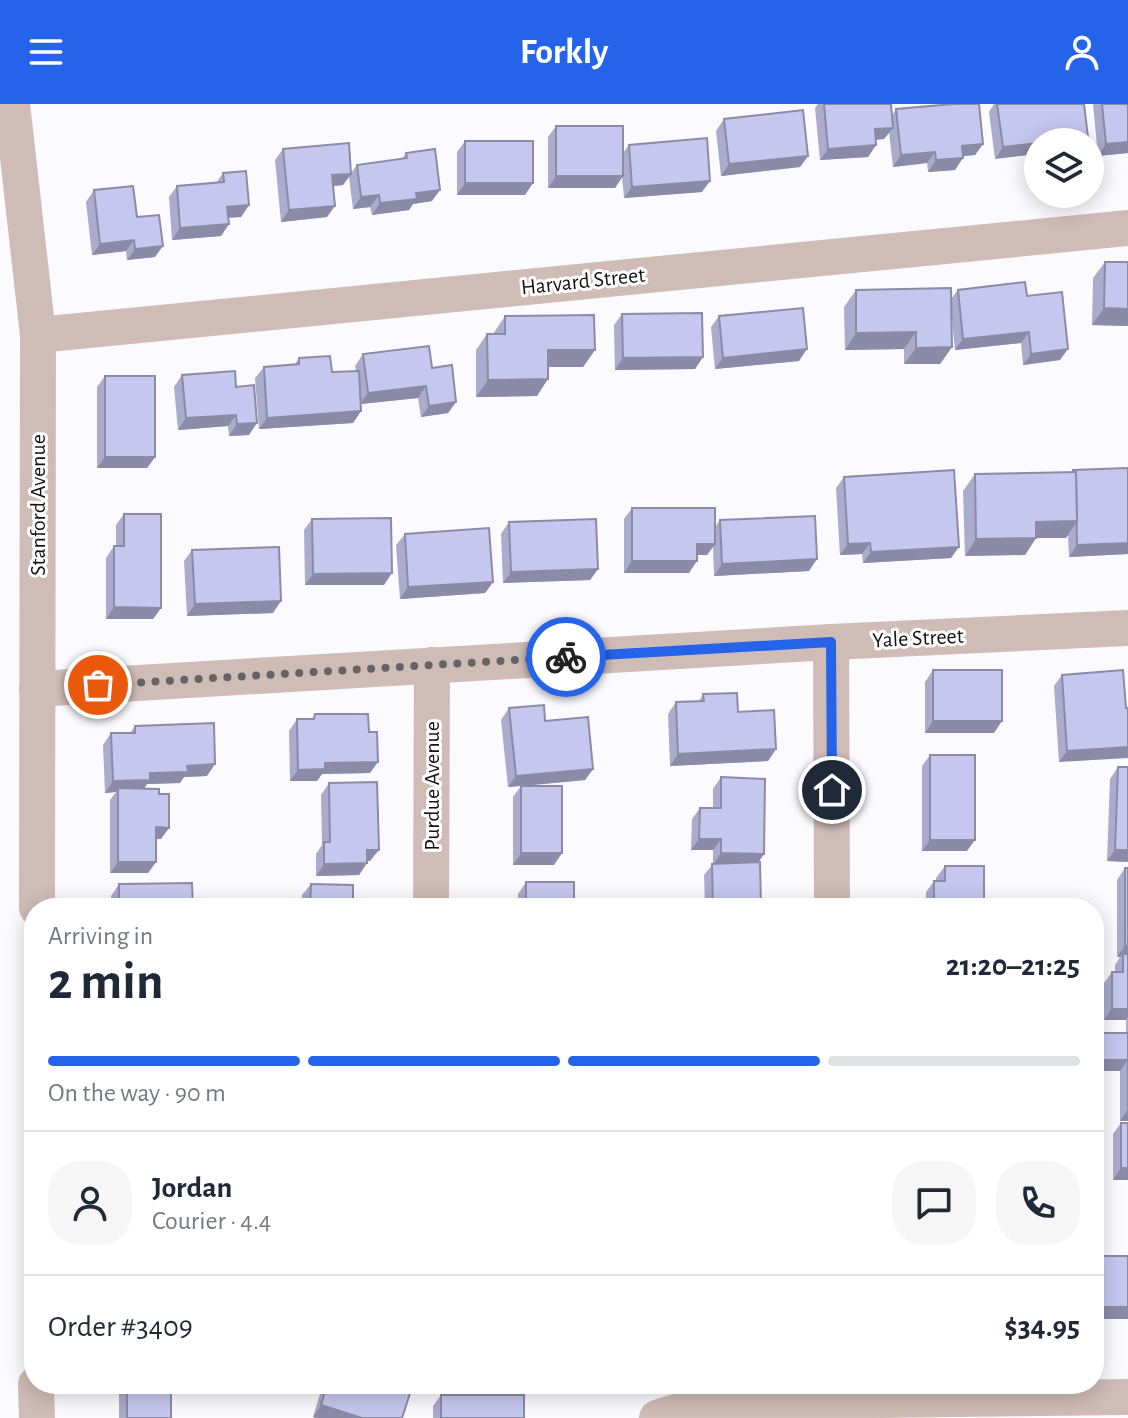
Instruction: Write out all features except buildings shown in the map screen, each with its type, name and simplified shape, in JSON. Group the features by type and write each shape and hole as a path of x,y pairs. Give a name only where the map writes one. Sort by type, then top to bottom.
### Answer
{"street":[{"name":"Stanford Avenue","path":"12,104 38,335 37,898"},
{"name":"Harvard Street","path":"38,335 1128,228"},
{"name":"Yale Street","path":"37,689 831,642 1128,628"},
{"path":"831,642 832,898"},
{"name":"Purdue Avenue","path":"431,898 432,665"},
{"path":"36,1394 37,1418"},
{"path":"657,1418 707,1402 980,1409 1128,1397"}],"way so far":[{"path":"98,685 566,657"}],"route":[{"path":"566,657 831,642 832,790"}]}
